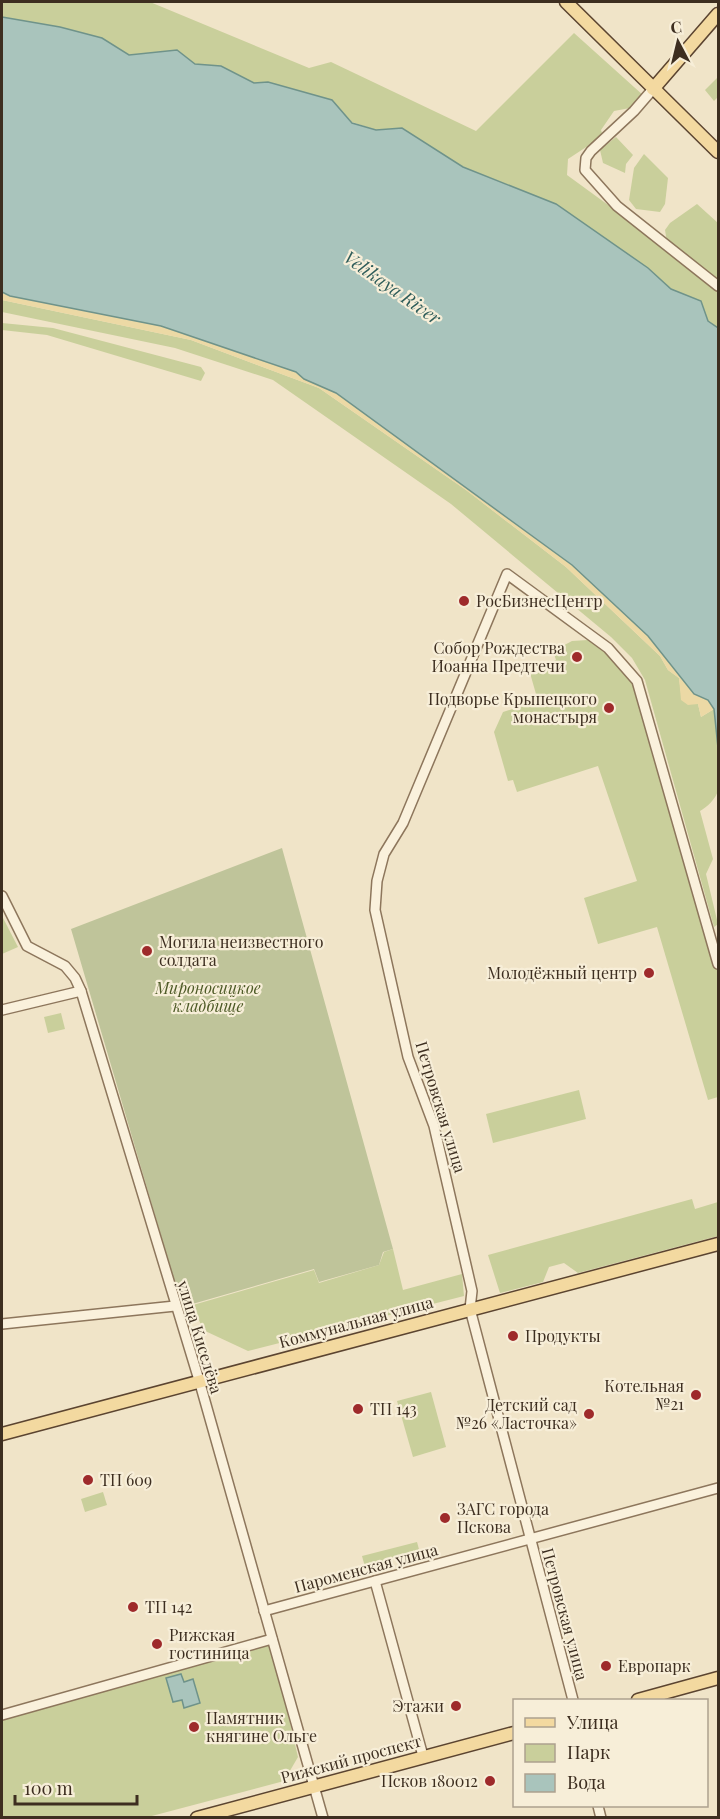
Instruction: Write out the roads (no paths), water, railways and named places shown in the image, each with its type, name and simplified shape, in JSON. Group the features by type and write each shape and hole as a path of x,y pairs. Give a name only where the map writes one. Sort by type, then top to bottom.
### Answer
{"main road":[{"path":"566,2 718,152"},
{"path":"653,89 718,14"},
{"name":"Коммунальная улица","path":"2,1434 718,1244"},
{"path":"645,1699 718,1678"},
{"name":"Рижский проспект","path":"197,1818 513,1733"}],"street":[{"path":"653,89 634,111 591,151 586,158 585,170 616,206 718,286"},
{"name":"Петровская улица","path":"572,1699 470,1309 472,1291 448,1180 434,1126 408,1057 375,910 376,881 384,854 403,823 507,574 608,648 637,681 718,964"},
{"name":"улица Киселёва","path":"2,896 27,946 65,966 75,978 81,991 199,1380 323,1818"},
{"path":"2,1010 81,991"},
{"path":"2,1324 175,1306"},
{"name":"Пароменская улица","path":"264,1611 530,1541 718,1488"},
{"path":"375,1581 423,1756"},
{"path":"2,1715 272,1639"}],"water":[{"name":"Velikaya River","path":"2,17 60,27 102,38 129,55 177,50 195,64 221,66 254,83 268,82 332,100 352,123 376,130 402,128 463,167 556,204 648,268 671,289 701,301 708,321 718,328 718,748 714,709 708,700 694,694 648,636 572,565 336,393 304,379 296,372 161,326 10,296 2,292"},
{"path":"181,1674 184,1682 193,1679 200,1703 184,1708 182,1700 173,1702 166,1678"}],"place":[{"name":"РосБизнесЦентр","path":"464,601"},
{"name":"Собор Рождества Иоанна Предтечи","path":"577,657"},
{"name":"Подворье Крыпецкого монастыря","path":"609,708"},
{"name":"Могила неизвестного солдата","path":"147,951"},
{"name":"Молодёжный центр","path":"649,973"},
{"name":"Продукты","path":"513,1336"},
{"name":"Котельная №21","path":"696,1395"},
{"name":"ТП 143","path":"358,1409"},
{"name":"Детский сад №26 «Ласточка»","path":"589,1414"},
{"name":"ТП 609","path":"88,1480"},
{"name":"ЗАГС города Пскова","path":"445,1518"},
{"name":"ТП 142","path":"133,1607"},
{"name":"Рижская гостиница","path":"157,1644"},
{"name":"Европарк","path":"606,1666"},
{"name":"Этажи","path":"456,1706"},
{"name":"Памятник княгине Ольге","path":"194,1727"},
{"name":"Псков 180012","path":"490,1781"}],"park label":[{"name":"Мироносицкое кладбище","path":"208,997"}]}
